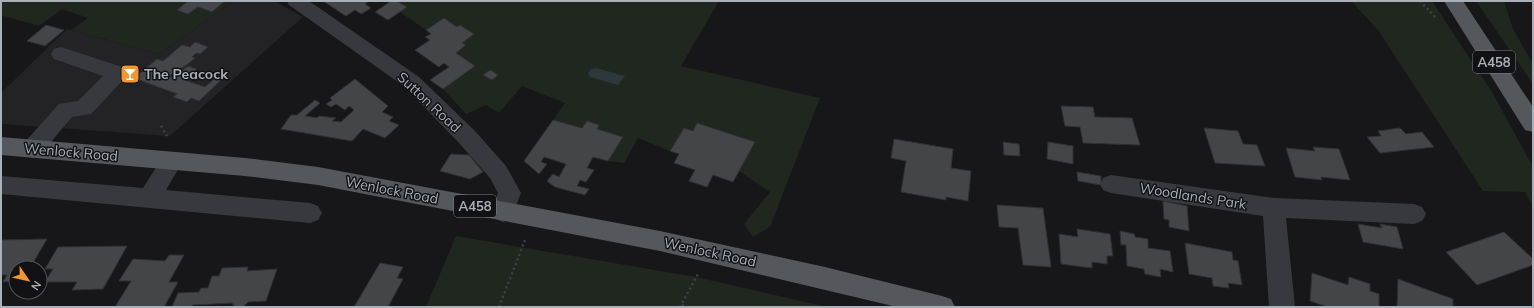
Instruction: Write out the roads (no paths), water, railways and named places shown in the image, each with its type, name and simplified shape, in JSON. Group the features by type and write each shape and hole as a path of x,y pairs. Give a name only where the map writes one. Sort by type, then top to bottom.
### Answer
{"main road":[{"name":"A458","path":"1453,1 1533,124"},
{"name":"Wenlock Road","path":"1,146 245,167 318,176 708,252 826,278 942,307"}],"street":[{"name":"Sutton Road","path":"296,1 412,82 467,137 498,172 510,193 503,212"},
{"path":"32,149 66,110 84,108 118,73 61,54"},
{"path":"149,198 172,161"},
{"name":"Woodlands Park","path":"1112,184 1274,208 1414,214"},
{"path":"1,185 310,213"},
{"path":"1274,208 1282,307"}],"place":[{"name":"The Peacock","path":"130,74"}]}
